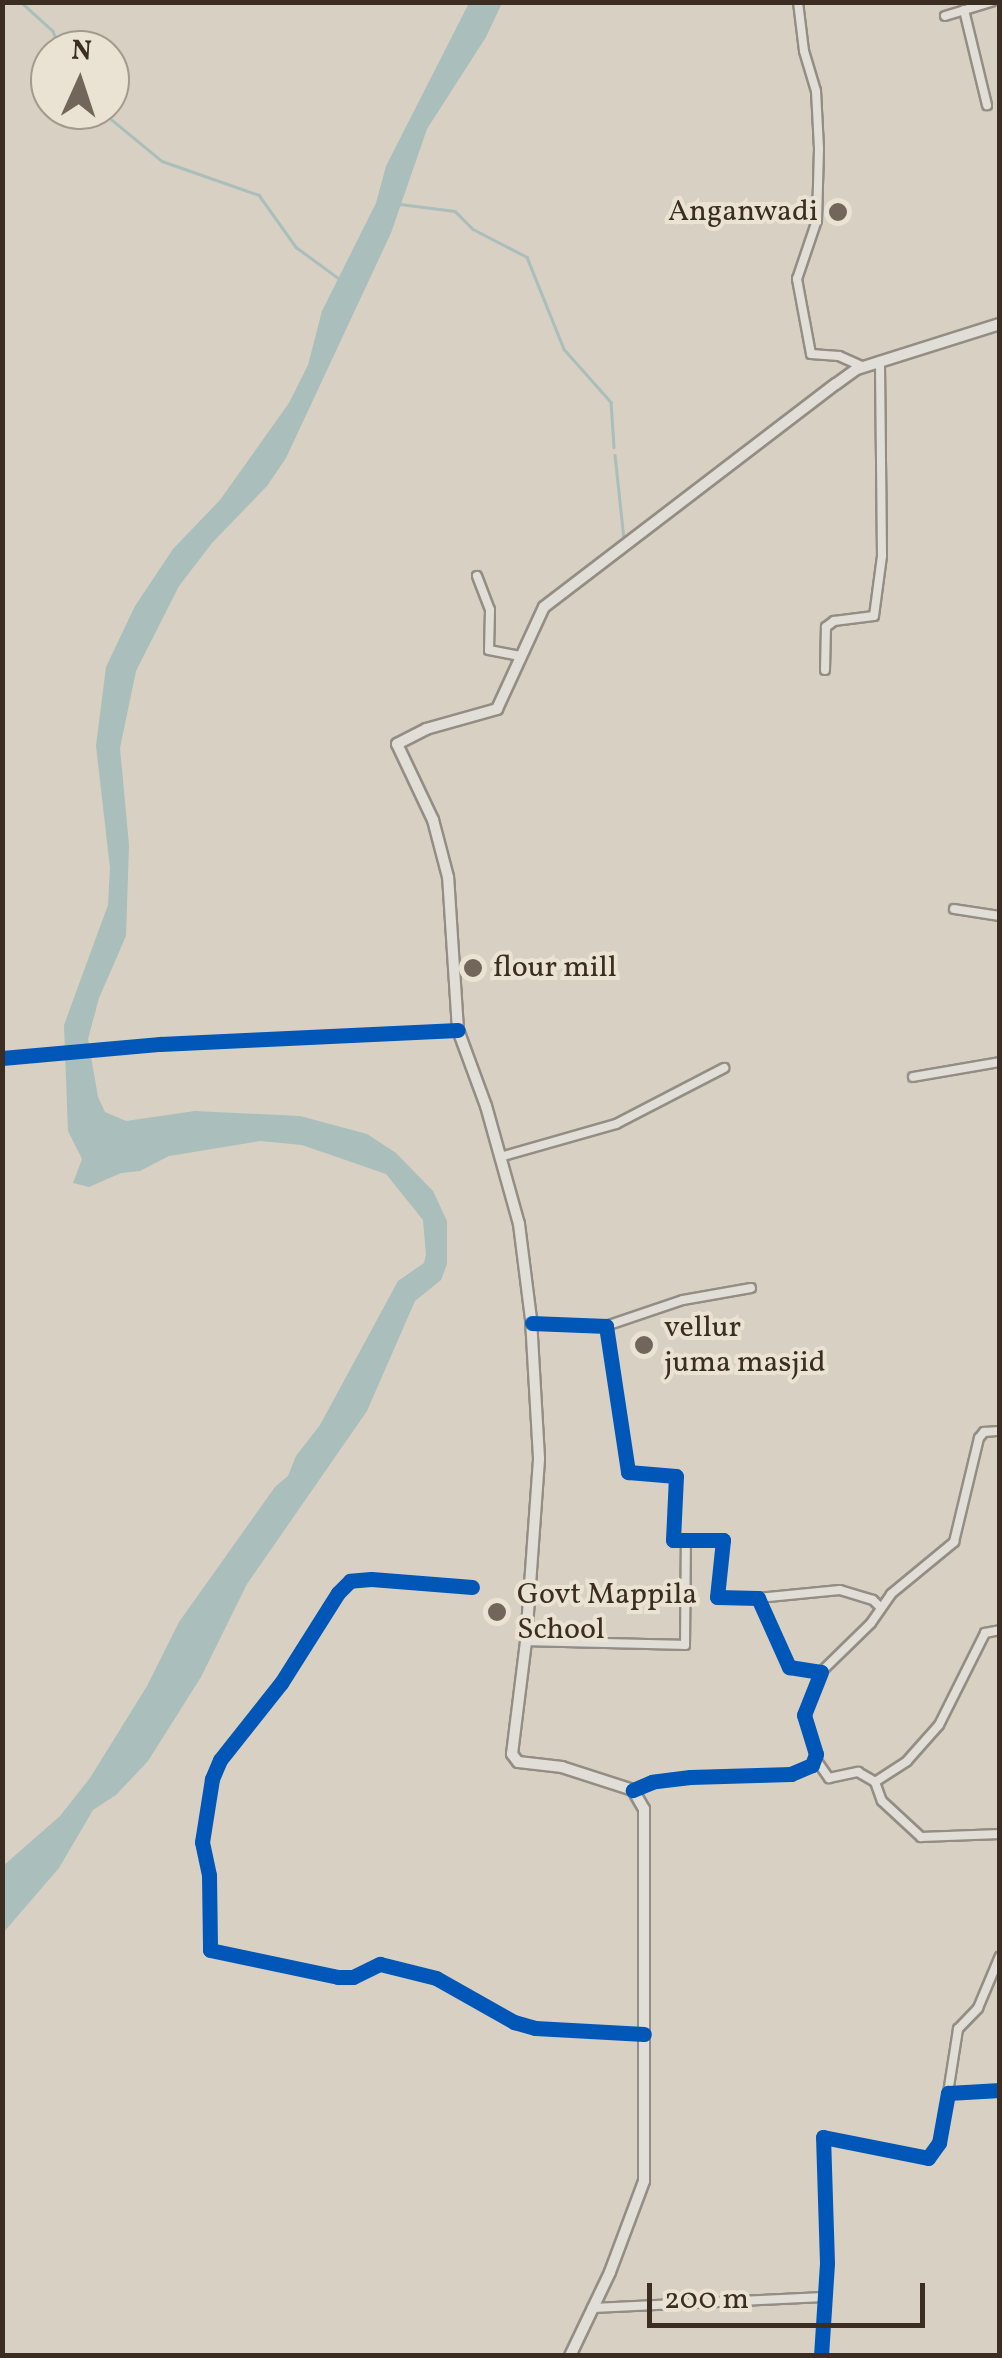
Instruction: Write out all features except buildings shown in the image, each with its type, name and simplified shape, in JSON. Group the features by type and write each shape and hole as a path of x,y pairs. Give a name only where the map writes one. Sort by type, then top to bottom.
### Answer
{"main road":[{"path":"570,2356 644,2180 644,1809 633,1790 562,1767 514,1760 539,1458 532,1323 518,1224 458,1030 448,876 433,820 397,744 426,730 497,709 544,607 864,367 1000,324"}],"street":[{"path":"798,2 804,51 816,91 819,149 817,220 797,279 811,354 838,356 864,367"},
{"path":"945,16 991,2"},
{"path":"964,10 988,105"},
{"path":"825,670 826,627 834,621 874,616 882,556 880,361"},
{"path":"477,576 490,610 489,650 521,656"},
{"path":"954,909 1000,916"},
{"path":"2,1058 160,1044 458,1030"},
{"path":"913,1077 1000,1062"},
{"path":"500,1158 616,1124 724,1068"},
{"path":"532,1323 606,1326 684,1300 751,1288"},
{"path":"606,1326 628,1472 676,1476 673,1540 723,1540 717,1596 758,1598 840,1590 873,1600 881,1608"},
{"path":"1000,1431 984,1432 979,1438 954,1542 891,1594 821,1672 804,1715 816,1761 829,1778 858,1772 875,1782 882,1801 920,1837 1000,1834"},
{"path":"526,1642 685,1645 686,1540"},
{"path":"472,1587 371,1578 350,1581 338,1592 281,1683 220,1760 212,1779 202,1842 209,1875 210,1950 338,1976 353,1977 380,1964 436,1978 514,2022 536,2028 644,2034"},
{"path":"758,1598 788,1667 821,1672"},
{"path":"875,1782 908,1761 940,1725 985,1633 1000,1630"},
{"path":"633,1790 652,1782 690,1777 791,1774 816,1761"},
{"path":"821,2356 825,2297 823,2136 928,2158 939,2143 958,2030 978,2008 1000,1956"},
{"path":"948,2092 1000,2090"},
{"path":"592,2308 825,2297"}],"shaded area":[{"path":"469,3 502,3 486,37 427,129 391,233 286,458 267,486 212,543 179,586 136,671 120,748 129,845 126,936 99,998 88,1039 98,1097 105,1112 126,1121 195,1111 300,1116 367,1134 396,1153 433,1191 447,1221 447,1264 441,1280 415,1301 367,1411 247,1584 201,1677 148,1761 116,1795 93,1810 59,1868 3,1933 3,1866 60,1816 90,1778 147,1686 179,1622 275,1487 288,1476 296,1456 320,1425 398,1281 424,1263 426,1255 423,1220 386,1174 302,1145 260,1141 169,1156 140,1171 121,1173 89,1187 73,1183 82,1159 68,1131 64,1025 108,905 110,868 96,746 106,667 135,606 173,549 220,500 289,403 308,365 322,311 376,203 386,166"}],"waterway":[{"path":"21,2 52,30"},
{"path":"124,130 162,161 259,195 296,247 341,280"},
{"path":"400,204 455,211 473,229 527,257 564,349 611,402 614,447"},
{"path":"615,455 624,539"}],"cycle path":[{"path":"2,1058 160,1044 458,1030"},
{"path":"532,1323 606,1326 628,1472 676,1476 673,1540 723,1540 717,1597 758,1598 789,1667 821,1672 804,1715 816,1754 812,1765 791,1774 690,1777 652,1782 633,1790"},
{"path":"472,1587 371,1579 350,1581 338,1593 281,1683 220,1760 212,1779 202,1842 209,1875 210,1950 338,1977 353,1977 380,1964 436,1978 514,2022 535,2028 644,2034"},
{"path":"821,2356 827,2263 823,2137 928,2158 939,2143 948,2093 1000,2090"}],"place":[{"name":"Anganwadi","path":"838,212"},
{"name":"flour mill","path":"473,968"},
{"name":"vellur juma masjid","path":"644,1345"},
{"name":"Govt Mappila School","path":"497,1612"}]}
